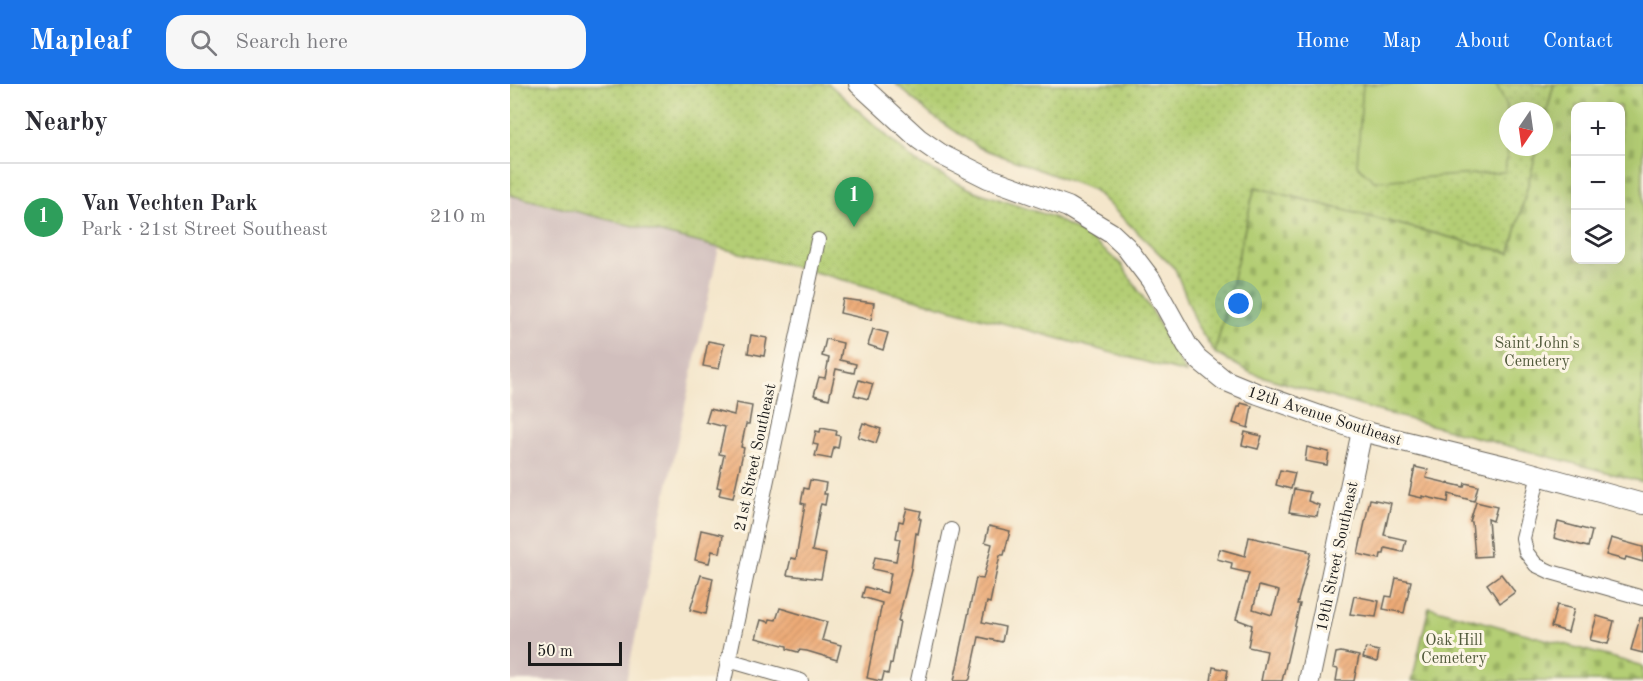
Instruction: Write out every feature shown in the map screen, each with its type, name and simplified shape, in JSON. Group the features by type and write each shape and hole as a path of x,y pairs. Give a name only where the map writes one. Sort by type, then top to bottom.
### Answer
{"street":[{"name":"12th Avenue Southeast","path":"859,84 919,139 942,155 988,178 1068,207 1111,233 1139,263 1162,298 1187,345 1209,369 1224,380 1362,431 1539,475 1643,504"},
{"name":"21st Street Southeast","path":"724,681 818,240"},
{"name":"19th Street Southeast","path":"1309,681 1362,431"},
{"path":"1539,475 1523,538 1526,552 1536,565 1551,572 1643,598"},
{"path":"918,681 951,530"},
{"path":"728,660 801,681"}],"shaded area":[{"path":"510,195 719,247 626,681 510,681"}],"green space":[{"path":"510,84 829,84 916,162 974,191 1053,217 1088,237 1121,264 1152,311 1186,373 796,267 510,195"},
{"path":"896,84 1554,84 1549,102 1499,102 1499,156 1536,156 1510,253 1255,187 1215,353 1198,327 1175,269 1094,190 980,148 931,115"},
{"path":"1363,84 1496,84 1505,102 1499,102 1499,156 1507,156 1505,172 1374,181 1357,165"},
{"name":"Saint John's Cemetery","path":"1554,84 1643,84 1643,482 1371,409 1251,373 1215,353 1255,187 1510,253 1536,156 1553,156 1553,102 1549,102"},
{"name":"Oak Hill Cemetery","path":"1429,607 1643,666 1643,681 1412,681"}],"building":[{"path":"843,299 874,303 871,320 840,313"},
{"path":"873,329 888,333 883,350 868,345"},
{"path":"751,335 767,338 764,356 748,353"},
{"path":"826,339 843,343 840,360 856,364 854,373 836,369 829,399 814,395 819,377 825,378 829,358 822,356"},
{"path":"708,341 724,344 719,369 703,366"},
{"path":"859,380 873,384 868,399 854,395"},
{"path":"736,403 752,406 741,447 744,448 733,498 719,495 721,488 717,487 724,455 719,454 725,427 706,422 710,409 734,415"},
{"path":"1241,403 1252,406 1248,428 1233,423"},
{"path":"863,423 881,429 876,443 858,437"},
{"path":"821,428 837,431 836,435 840,436 838,448 834,447 831,459 815,456 818,445 813,444 816,431 820,432"},
{"path":"1245,432 1262,436 1258,449 1242,445"},
{"path":"1307,447 1329,452 1327,465 1305,461"},
{"path":"1415,467 1428,470 1426,478 1464,487 1465,483 1478,486 1474,501 1449,494 1448,502 1409,495"},
{"path":"1280,470 1295,473 1291,489 1276,485"},
{"path":"810,480 826,483 825,505 821,504 820,507 812,551 826,554 821,579 787,575 791,558 796,559 805,504 801,503 804,488 808,489"},
{"path":"1294,489 1310,492 1308,501 1319,505 1317,516 1289,512"},
{"path":"1370,499 1391,503 1384,535 1406,540 1403,552 1385,548 1380,559 1358,554"},
{"path":"1476,502 1497,507 1493,521 1488,519 1491,556 1475,557 1472,522 1470,522"},
{"path":"907,508 921,511 919,519 921,519 898,621 900,621 892,664 890,663 888,674 884,673 880,681 867,678 882,603 862,597 865,587 887,593 891,573 872,569 875,557 896,561 900,539 896,538 899,521 903,522"},
{"path":"1558,522 1592,531 1588,547 1554,538"},
{"path":"989,526 1010,531 1004,555 1000,555 990,603 987,602 982,622 1005,627 1002,642 979,637 970,679 954,681 976,578 983,579 992,544 985,542"},
{"path":"701,530 723,535 720,553 712,551 709,563 695,560"},
{"path":"1249,537 1311,552 1297,604 1300,604 1282,681 1261,681 1267,651 1248,647 1252,625 1236,619 1249,573 1231,569 1232,563 1217,559 1220,549 1245,556","holes":["1259,586 1279,591 1272,615 1253,609"]},
{"path":"1611,538 1643,547 1643,562 1606,555"},
{"path":"1501,574 1515,592 1500,603 1487,584"},
{"path":"701,575 713,578 706,614 690,610"},
{"path":"1396,578 1411,581 1404,613 1383,609 1386,596 1392,597"},
{"path":"1354,596 1379,601 1376,617 1350,614"},
{"path":"1557,605 1574,609 1568,632 1551,627"},
{"path":"780,608 827,622 822,640 841,645 837,660 807,651 799,650 798,652 787,649 787,646 756,638 761,620 769,622 770,619 776,620"},
{"path":"1597,616 1614,621 1608,644 1590,640"},
{"path":"1640,618 1643,618 1643,653 1631,650"},
{"path":"1366,648 1379,651 1377,662 1363,658"},
{"path":"1336,653 1359,656 1354,681 1336,681 1338,669 1333,668"},
{"path":"1213,667 1228,670 1226,681 1211,681"}],"place":[{"name":"Van Vechten Park","path":"854,227"}]}
